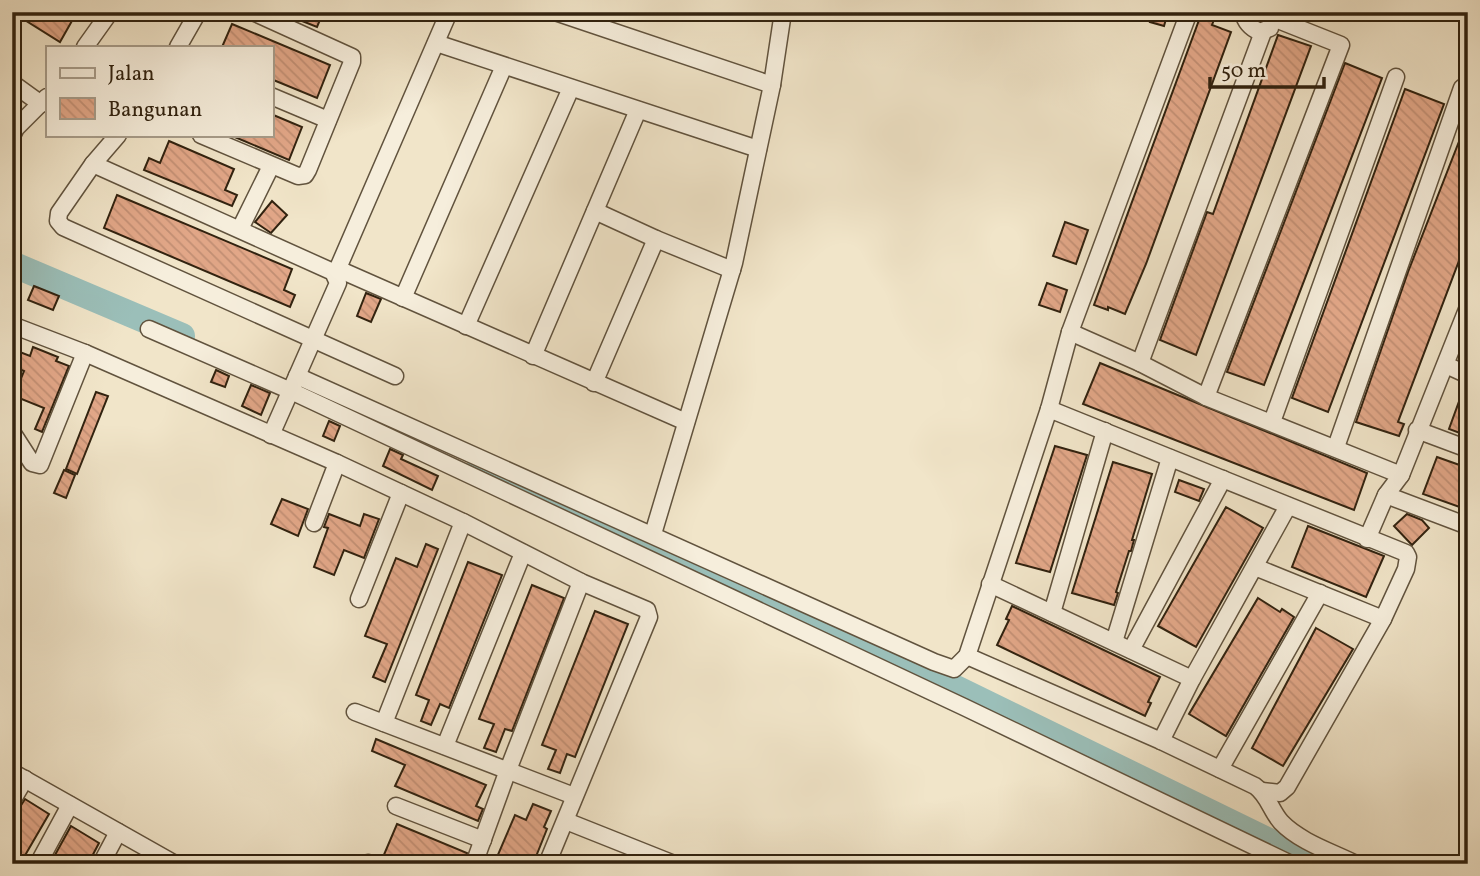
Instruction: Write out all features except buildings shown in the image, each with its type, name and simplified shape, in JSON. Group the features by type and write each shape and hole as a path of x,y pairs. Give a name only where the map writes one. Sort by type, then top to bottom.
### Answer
{"street":[{"path":"86,46 110,12"},
{"path":"179,46 198,12"},
{"path":"203,136 271,166 298,176 305,175 352,62 352,57 253,12"},
{"path":"271,435 338,284 336,272 449,12"},
{"path":"555,12 772,85"},
{"path":"653,534 732,270 772,85 783,12"},
{"path":"149,329 294,383 653,534 954,669 967,656 1049,409 1070,332 1189,12"},
{"path":"1243,12 1251,27 1263,32"},
{"path":"1140,363 1263,32 1271,28 1278,16 1341,46 1206,397"},
{"path":"436,43 758,149"},
{"path":"403,298 505,66"},
{"path":"1272,422 1396,77"},
{"path":"12,83 44,100 16,128 12,136"},
{"path":"1336,447 1462,88 1468,85"},
{"path":"466,326 571,88"},
{"path":"273,97 328,120"},
{"path":"533,356 638,110"},
{"path":"117,136 93,164 59,213 58,221 63,227 395,376"},
{"path":"93,164 333,272 403,298 686,422"},
{"path":"240,229 271,166"},
{"path":"595,211 732,270"},
{"path":"594,383 656,239"},
{"path":"1367,539 1386,495 1401,475 1468,307"},
{"path":"12,326 85,353 337,463 463,522 581,582 647,610 649,617 547,864"},
{"path":"1070,332 1140,363 1206,397 1401,475"},
{"path":"12,432 32,463 40,465 85,353"},
{"path":"1446,365 1468,375"},
{"path":"294,383 1291,864"},
{"path":"967,656 1161,741 1262,791 1280,793 1287,787 1383,619 1406,569 1406,553 1049,409"},
{"path":"1417,430 1468,449"},
{"path":"1052,613 1105,431"},
{"path":"1114,642 1170,458"},
{"path":"314,523 337,463"},
{"path":"1131,650 1223,480"},
{"path":"359,599 401,494"},
{"path":"1386,495 1468,526"},
{"path":"1161,741 1287,506"},
{"path":"384,723 463,522"},
{"path":"445,747 523,554"},
{"path":"1255,567 1383,619"},
{"path":"474,864 581,582"},
{"path":"990,584 1192,679"},
{"path":"1220,769 1320,593"},
{"path":"355,712 574,796"},
{"path":"12,801 19,775 172,863"},
{"path":"1262,791 1273,813 1286,827 1356,864"},
{"path":"38,864 70,805"},
{"path":"396,806 483,840"},
{"path":"566,821 674,864"},
{"path":"101,864 118,832"}],"green space":[{"path":"300,390 933,677 1316,864 1291,864"}],"waterway":[{"path":"12,264 182,336"},
{"path":"478,471 933,677 1316,864"}]}
